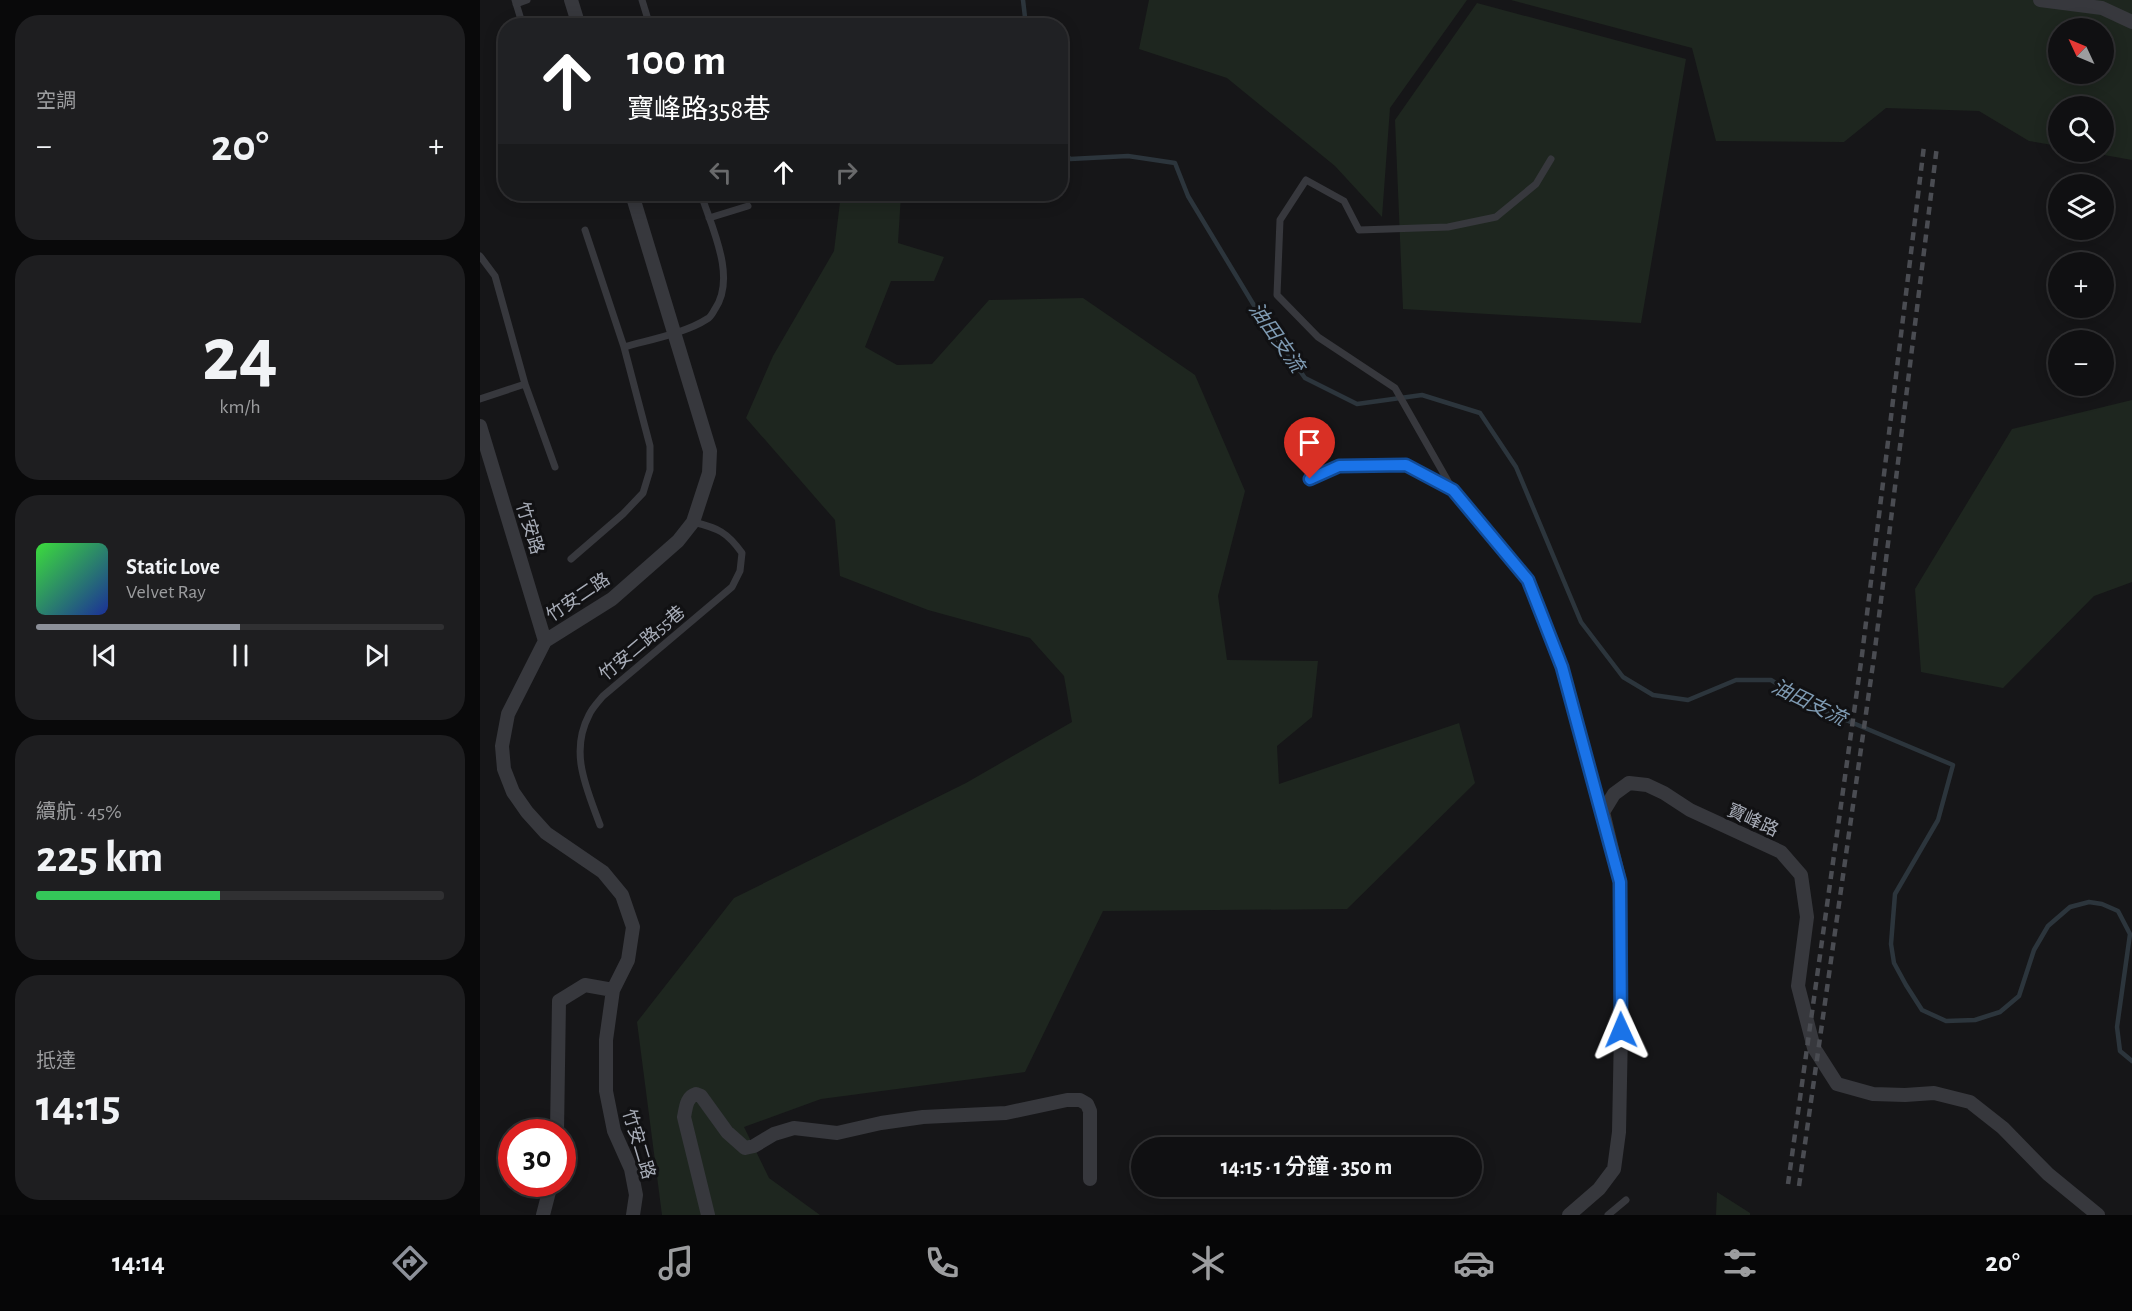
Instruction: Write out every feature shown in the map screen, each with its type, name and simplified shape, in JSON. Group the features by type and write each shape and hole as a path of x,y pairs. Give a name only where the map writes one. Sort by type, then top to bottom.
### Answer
{"street":[{"path":"571,0 577,18"},
{"path":"2040,0 2102,8 2132,22"},
{"name":"竹安二路","path":"633,1215 636,1195 631,1169 614,1131 606,1091 606,1040 613,990 628,960 633,927 622,895 603,872 546,833 527,812 513,792 504,769 502,746 508,714 545,640 612,599 678,541 693,522 709,473 710,451 634,201"},
{"name":"竹安路","path":"480,426 545,640"},
{"name":"寶峰路","path":"1603,812 1614,794 1629,783 1647,785 1690,810 1781,852 1801,875 1807,917 1798,986 1815,1048 1837,1084 1874,1094 1934,1093 1970,1102 2003,1128 2048,1174 2098,1215"},
{"path":"1569,1215 1599,1189 1614,1169 1619,1132 1620,882 1603,812"},
{"path":"557,1119 559,1001 585,985 613,990"},
{"path":"708,1215 684,1117 687,1102 692,1095 696,1094 701,1096 727,1132 745,1148 754,1146 774,1134 794,1128 837,1133 881,1123 1006,1113 1067,1100 1080,1100 1087,1104 1090,1111 1090,1179"},
{"path":"543,1215 548,1197"}],"lane":[{"path":"520,18 515,2 527,0"},
{"path":"642,0 648,18"},
{"path":"1551,159 1536,184 1496,217 1448,227 1359,230 1344,201 1306,180 1280,220 1277,295 1318,337 1395,388 1453,490 1528,580 1562,667 1603,812"},
{"path":"624,347 675,333 708,319 720,301 725,283 723,264 703,201"},
{"path":"709,218 748,206"},
{"path":"571,559 644,493 650,470 650,446 624,347 585,230"},
{"path":"480,256 495,276 525,384 555,467"},
{"path":"480,399 525,384"},
{"path":"1310,479 1339,466 1406,465 1453,490"},
{"name":"竹安二路55巷","path":"600,825 583,780 579,759 581,738 588,716 603,696 732,587 740,571 742,553 732,538 716,528 693,522"},
{"path":"1608,1215 1626,1200"}],"shaded area":[{"path":"1149,0 1467,0 1390,108 1382,217 1335,166 1227,78 1139,49"},
{"path":"1511,0 2132,0 2132,160 2114,157 2114,96 2048,96 2048,144 2029,141 1979,111 1886,108 1844,142 1716,141 1692,48"},
{"path":"1477,3 1686,59 1641,323 1403,309 1395,120"},
{"path":"840,201 901,201 898,243 944,257 934,281 891,281 865,347 897,365 932,364 989,300 1083,298 1195,375 1245,491 1218,596 1227,660 1318,661 1312,717 1277,746 1279,784 1459,723 1475,783 1347,909 1103,911 1025,1072 821,1099 744,1127 769,1178 820,1215 662,1215 637,1022 734,898 966,783 1072,722 1064,676 1030,638 928,610 840,576 835,520 746,418 773,356 834,251"},
{"path":"2132,400 2132,582 2094,596 2003,688 1921,672 1915,589 2012,429"},
{"path":"1717,1192 1750,1213 1750,1215 1716,1215"}],"waterway":[{"name":"油田支流","path":"1023,0 1025,18"},
{"name":"油田支流","path":"1068,157 1070,159 1128,156 1175,163 1188,196 1258,312 1305,378 1357,404 1422,395 1480,413 1516,467 1581,622 1623,677 1653,695 1688,700 1736,680 1771,680 1815,707 1953,765 1938,820 1895,894 1891,944 1894,963 1906,985 1922,1010 1946,1021 1975,1020 2000,1012 2019,996 2034,950 2048,926 2070,907 2089,902 2102,904 2118,911 2130,934 2117,1027 2120,1051 2132,1061"}],"railway":[{"path":"1788,1184 1862,655 1924,146"},
{"path":"1799,1186 1874,657 1937,146"}],"route":[{"path":"1310,479 1339,466 1406,465 1453,490 1528,580 1562,667 1603,812 1620,882 1621,1030"}]}
